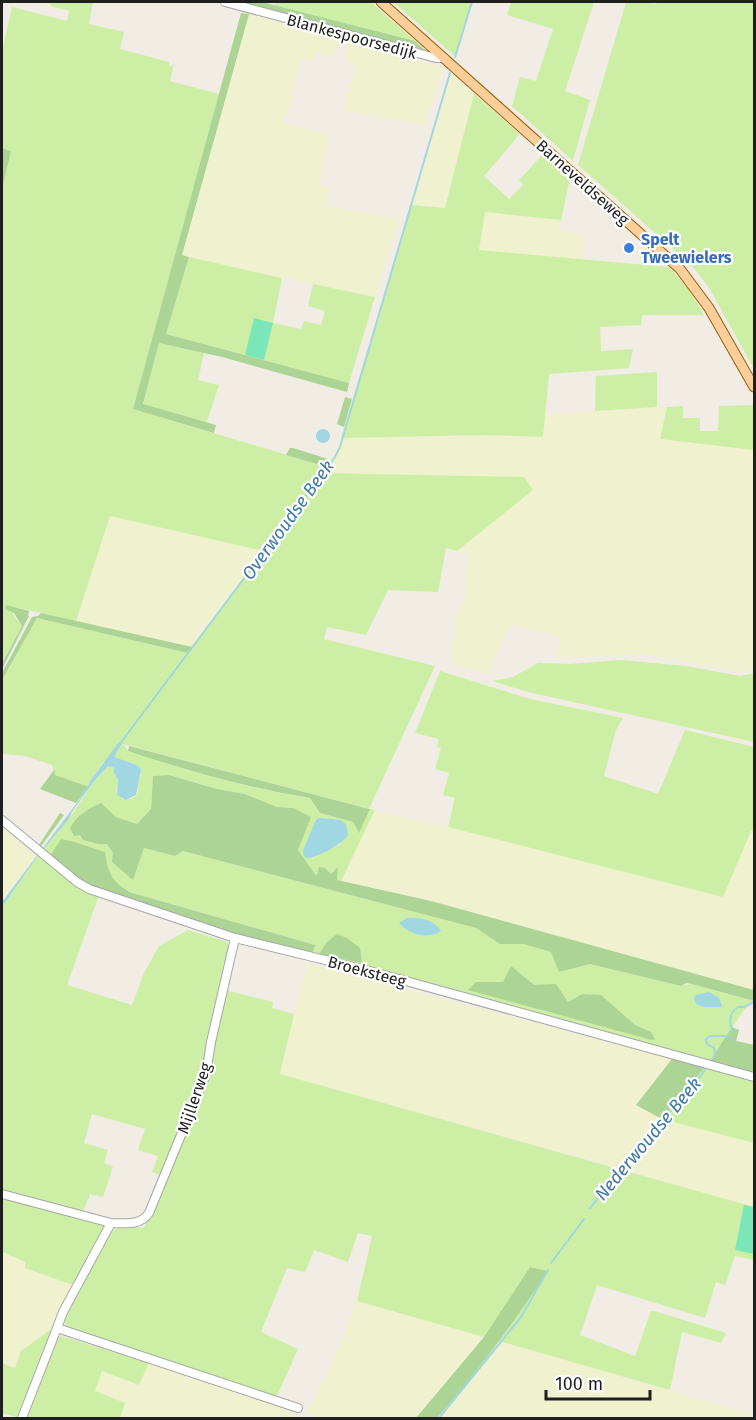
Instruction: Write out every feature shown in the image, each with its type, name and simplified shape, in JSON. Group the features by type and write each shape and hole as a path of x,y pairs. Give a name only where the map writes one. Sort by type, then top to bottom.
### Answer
{"main road":[{"name":"Barneveldseweg","path":"381,2 680,269 709,308 754,387"}],"street":[{"name":"Blankespoorsedijk","path":"225,2 436,58 444,58"},
{"name":"Broeksteeg","path":"2,820 61,871 89,889 235,938 366,970 754,1077"},
{"name":"Mijllerweg","path":"2,1194 111,1223 144,1220 149,1213 206,1074 235,938"},
{"path":"22,1419 63,1312 111,1223"},
{"path":"57,1328 298,1408"}],"green space":[{"path":"51,2 93,2 89,24 124,32 120,49 169,62 169,66 174,64 170,81 219,94 133,409 324,466 320,473 524,477 533,490 457,551 446,548 438,592 388,590 366,635 327,627 324,639 435,666 369,809 123,744 128,751 196,772 264,790 310,798 320,813 353,822 359,832 370,809 375,810 341,881 337,880 337,869 331,874 315,874 298,850 311,817 294,808 277,807 245,794 217,789 169,775 153,776 151,809 137,824 116,817 80,835 83,840 107,844 132,879 144,848 175,856 183,851 476,928 500,944 523,944 551,952 559,971 590,964 681,986 692,984 754,1001 744,1010 710,1061 312,956 315,945 129,892 111,876 105,852 75,842 61,840 49,857 40,853 69,819 94,781 108,766 114,766 114,773 118,780 116,791 123,799 130,799 137,794 141,774 137,765 113,757 104,761 90,781 89,787 55,775 52,765 25,756 2,754 2,680 37,618 188,653 264,551 110,516 76,621 6,605 22,626 2,664 2,190 11,151 2,148 2,52 12,7 67,21 69,11 50,6","holes":["316,820 341,844 312,858 313,831"]},
{"path":"236,2 262,2 415,41 425,50"},
{"path":"277,2 371,2 415,41 274,5"},
{"path":"393,2 472,2 456,57"},
{"path":"511,2 594,2 565,91 590,100 573,161 512,106 520,77 536,81 553,29 507,15"},
{"path":"626,2 656,4 658,2 754,2 754,369 709,288 697,272 578,165"},
{"path":"241,13 249,14 182,255 189,257 166,334 349,383 347,392 222,357 159,343 143,404 216,425 214,433 133,409"},
{"path":"249,14 340,39 333,56 317,53 314,61 300,59 285,123 330,135 319,185 330,187 327,206 399,219 375,297 182,256"},
{"path":"349,41 443,67 425,125 343,111 356,64 344,59"},
{"path":"451,73 474,94 445,208 411,205"},
{"path":"474,94 520,134 484,176 509,199 523,185 519,180 543,154 570,178 561,220 485,212 479,250 669,267 689,290 704,315 642,315 641,325 600,327 601,351 633,349 629,368 549,374 543,437 485,435 341,438 411,205 445,208"},
{"path":"2,148 11,151 2,190"},
{"path":"485,212 561,220 560,230 585,235 580,261 479,251"},
{"path":"189,257 282,278 273,323 301,329 304,321 321,325 325,311 308,306 313,284 375,297 349,383 166,334"},
{"path":"254,318 273,323 264,360 245,355"},
{"path":"159,343 204,353 198,380 219,385 207,422 143,405"},
{"path":"657,372 657,407 595,411 596,376"},
{"path":"345,397 352,399 344,427 337,424"},
{"path":"754,405 754,450 660,439 667,407 683,406 683,418 700,418 700,431 718,431 719,406"},
{"path":"667,407 660,439 754,450 754,669 748,671 741,672 641,654 556,658 561,637 510,625 487,674 453,664 455,615 464,601 468,553 457,551 532,490 524,478 319,473 335,451 341,438 485,435 542,437 545,414"},
{"path":"290,448 328,459 324,466 286,455"},
{"path":"110,515 264,550 192,647 76,621"},
{"path":"6,605 29,611 29,616 2,669 2,664 22,626 14,613 5,609"},
{"path":"41,613 192,647 188,653 37,618 2,680 2,673 32,617"},
{"path":"621,660 686,666 740,676 754,673 754,742 528,692 492,681 513,677 538,663 570,664"},
{"path":"440,671 530,699 623,718 616,730 604,776 658,794 685,730 754,747 754,831 751,831 723,897 448,827 455,798 443,795 449,773 435,769 441,748 437,747 439,739 415,733"},
{"path":"129,746 370,809 359,833 353,822 320,813 310,798 196,772 128,751"},
{"path":"54,770 55,775 89,787 76,803 40,789"},
{"path":"169,775 217,789 245,794 277,807 294,808 311,817 298,850 317,875 319,867 325,868 331,874 338,867 337,880 431,901 754,990 754,1001 692,984 686,983 681,986 590,964 559,972 551,952 523,944 500,944 476,928 183,851 175,856 144,848 133,880 112,862 113,853 107,844 83,840 80,835 74,836 70,828 76,819 101,803 116,817 137,824 151,809 153,776"},
{"path":"375,810 723,897 751,830 754,831 754,990 431,901 341,881"},
{"path":"60,813 64,815 39,849 37,848"},
{"path":"2,824 36,855 2,902"},
{"path":"61,839 105,852 111,875 129,892 315,945 312,956 271,947 86,886 49,857"},
{"path":"38,856 82,891 98,898 67,985 132,1005 144,973 159,946 188,930 227,942 229,947 209,1031 202,1078 162,1176 152,1172 158,1156 138,1150 145,1129 92,1114 84,1143 108,1150 104,1163 113,1167 103,1197 90,1194 82,1214 2,1191 2,907"},
{"path":"337,934 360,948 362,963 319,954 327,942"},
{"path":"307,963 672,1059 636,1105 662,1119 754,1143 754,1208 280,1074"},
{"path":"511,966 534,985 556,984 568,1002 582,994 601,995 635,1025 651,1032 655,1039 468,990 476,982 503,982"},
{"path":"225,990 273,1002 272,1008 294,1014 280,1074 754,1207 754,1260 735,1256 725,1285 716,1282 705,1318 597,1285 580,1335 635,1356 651,1311 654,1311 726,1333 721,1343 682,1332 670,1390 499,1341 548,1271 530,1267 484,1337 357,1301 372,1236 358,1233 348,1262 314,1250 305,1272 287,1268 261,1332 298,1349 276,1398 67,1328 63,1318 111,1231 124,1225 143,1228 150,1217 210,1056"},
{"path":"732,1027 739,1030 736,1041 754,1045 754,1073 710,1061"},
{"path":"672,1059 705,1067 662,1119 636,1105"},
{"path":"705,1067 754,1080 754,1143 662,1119"},
{"path":"2,1198 103,1224 105,1229 75,1286 25,1268 25,1262 3,1252 2,1254"},
{"path":"744,1205 754,1207 754,1254 735,1250"},
{"path":"3,1252 25,1262 25,1268 75,1286 54,1330 15,1368 2,1363"},
{"path":"530,1267 548,1271 495,1346 437,1418 416,1418 484,1337"},
{"path":"357,1301 484,1337 416,1418 313,1418 314,1416 307,1412 332,1364"},
{"path":"50,1330 54,1330 19,1418 2,1413 2,1363 15,1368 21,1351"},
{"path":"61,1336 149,1363 139,1385 102,1371 95,1391 125,1403 120,1418 25,1418 58,1338"},
{"path":"499,1341 754,1415 754,1418 437,1418"},
{"path":"154,1362 187,1373 188,1376 295,1411 296,1418 120,1418 125,1403 95,1391 102,1371 139,1384 149,1363"}],"water":[{"path":"323,429 328,431 330,436 328,441 323,443 318,441 316,436 318,431"},
{"path":"119,742 122,743 114,757 137,765 141,769 136,795 126,800 117,795 118,780 114,767 108,766 94,781 69,819 40,853 2,907 2,902 89,787 90,781"},
{"path":"319,818 340,820 346,824 348,835 329,850 306,858 303,850"},
{"path":"407,918 426,920 435,924 441,931 431,935 413,933 399,923"},
{"path":"709,992 719,998 721,1007 704,1007 696,1004 695,995"}],"waterway":[{"name":"Overwoudse Beek","path":"455,57 472,2"},
{"name":"Overwoudse Beek","path":"119,745 335,457 340,447 450,73"},
{"name":"Overwoudse Beek","path":"82,795 91,783"},
{"name":"Nederwoudse Beek","path":"712,1059 715,1055 714,1048 707,1044 706,1039 710,1036 728,1036 732,1030 730,1020 733,1012 738,1007 754,1002"},
{"name":"Nederwoudse Beek","path":"590,1208 705,1070"},
{"name":"Nederwoudse Beek","path":"551,1263 584,1219"},
{"name":"Nederwoudse Beek","path":"439,1418 521,1317 548,1270"}],"place":[{"name":"Spelt Tweewielers","path":"629,248"}]}
